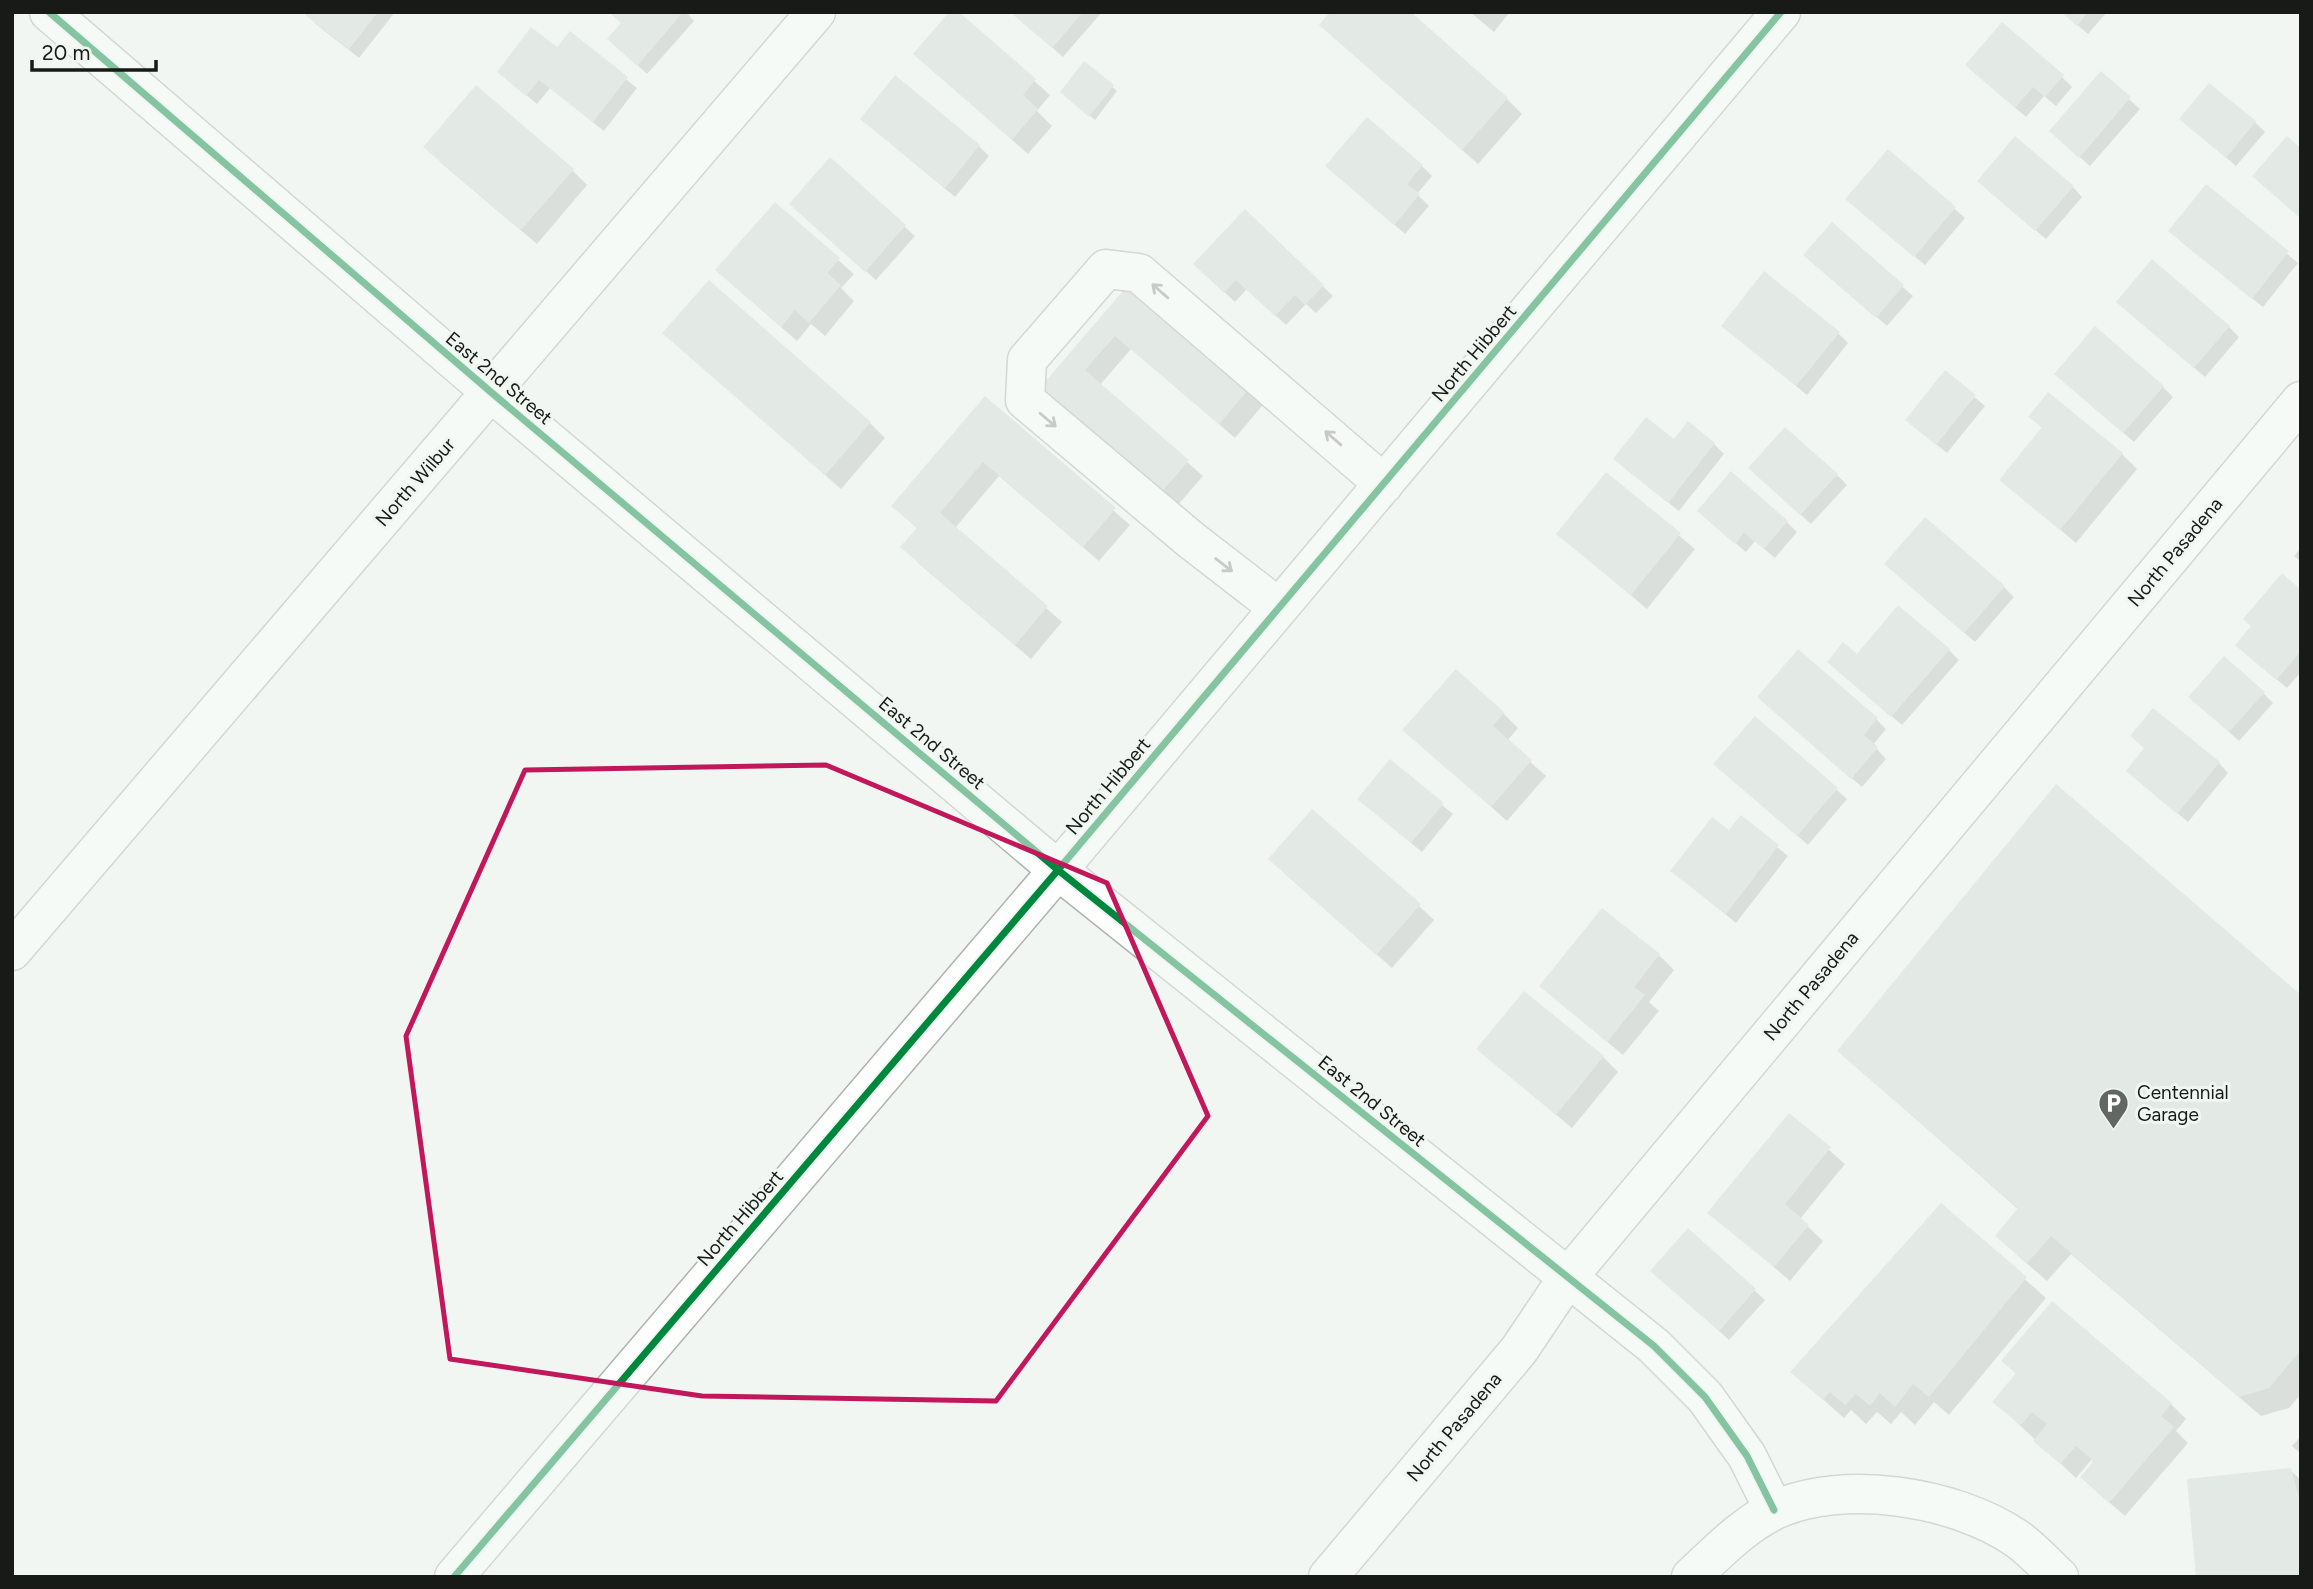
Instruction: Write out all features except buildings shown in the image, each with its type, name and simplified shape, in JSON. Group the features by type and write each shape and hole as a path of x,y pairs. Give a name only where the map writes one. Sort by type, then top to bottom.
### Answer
{"street":[{"name":"East 2nd Street","path":"49,12 492,393 1058,870 1654,1346 1705,1397 1747,1456 1774,1510"},
{"name":"North Wilbur","path":"12,951 816,12"},
{"name":"North Hibbert","path":"454,1577 1058,870 1782,12"},
{"path":"1279,608 1185,534 1025,400 1027,360 1106,269 1139,273 1384,484"},
{"name":"North Pasadena","path":"1328,1577 1519,1350 1568,1277 2301,401"},
{"path":"1691,1577 1731,1540 1774,1510 1817,1499 1861,1494 1909,1497 1964,1513 2015,1537 2059,1577"}],"highlighted area":[{"path":"826,765 1107,883 1208,1116 996,1401 702,1396 450,1359 406,1036 525,770"}],"cycle path":[{"path":"49,12 492,393 1058,870 1654,1346 1705,1397 1747,1456 1774,1510"},
{"path":"454,1577 1058,870 1781,12"}],"place":[{"name":"Centennial Garage","path":"2114,1130"}]}
